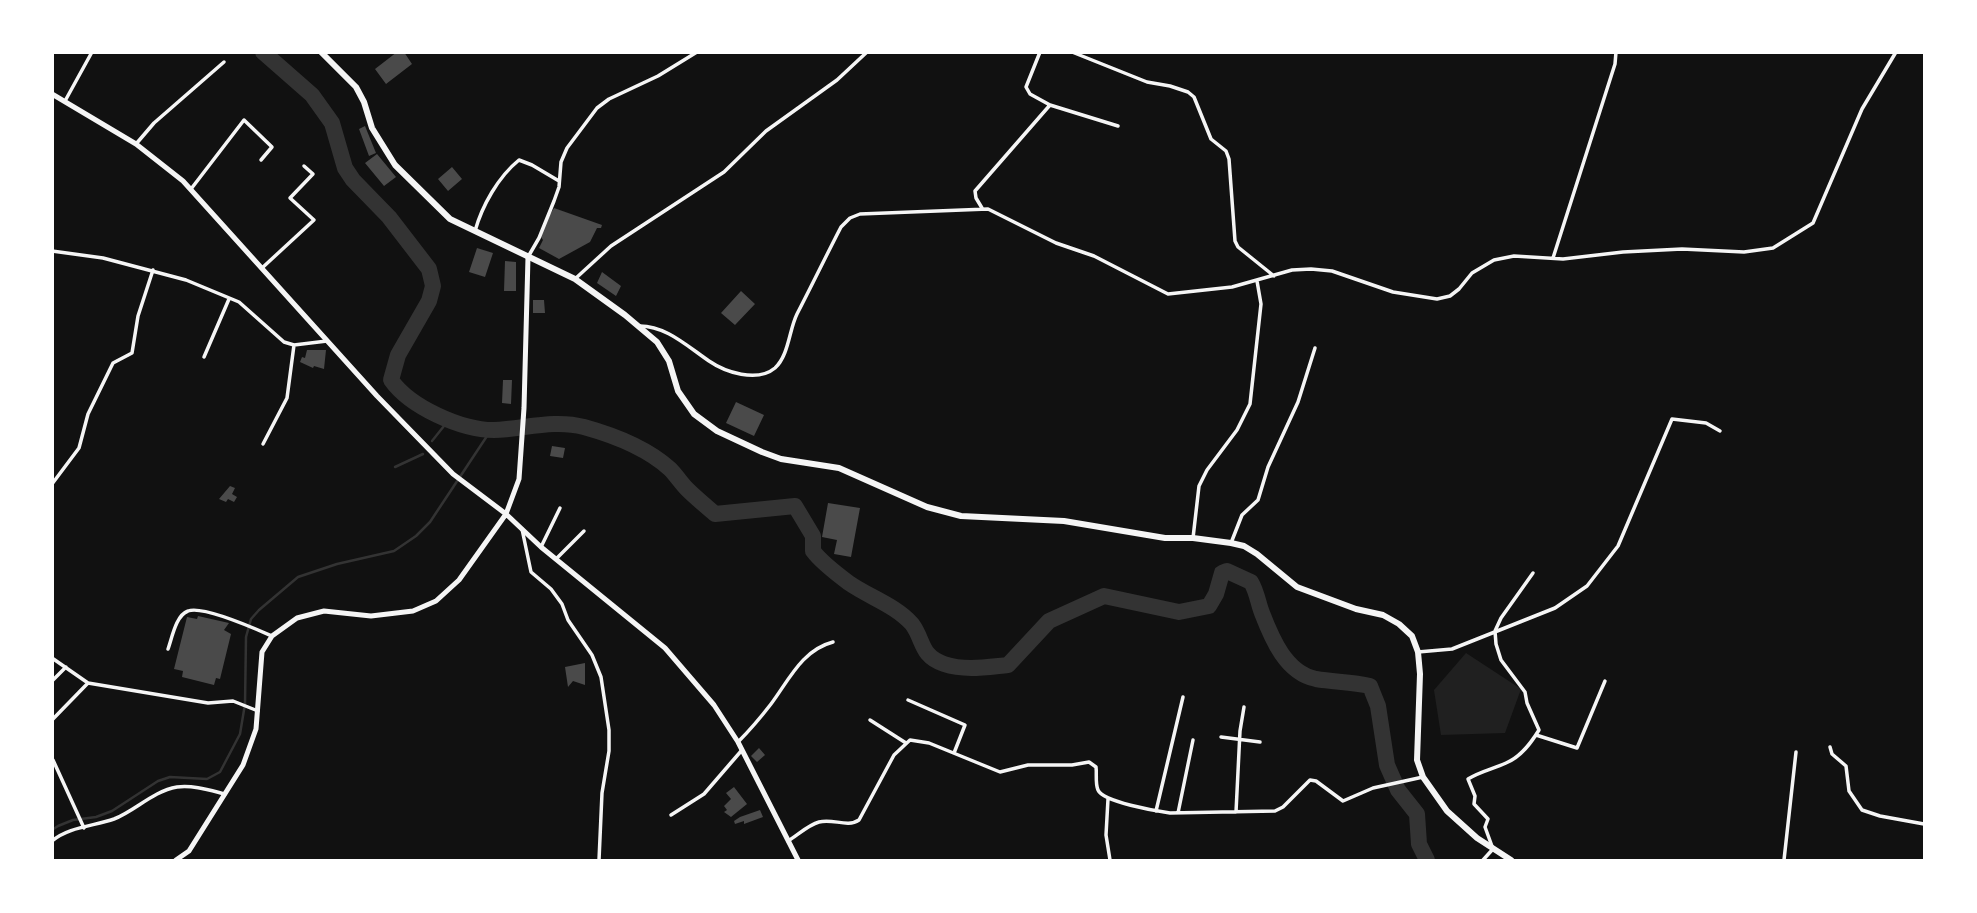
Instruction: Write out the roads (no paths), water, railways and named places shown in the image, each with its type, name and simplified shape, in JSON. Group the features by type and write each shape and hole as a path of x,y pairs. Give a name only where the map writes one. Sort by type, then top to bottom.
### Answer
{"main road":[{"path":"321,52 356,87 372,128 395,165 450,219 575,279 657,342 669,361 677,391 694,414 717,431 781,459 839,468 927,507 961,516 1064,522 1165,538 1193,538 1244,546 1297,587 1356,609 1383,615 1399,624 1412,636 1418,652 1420,674 1417,760 1423,777 1447,811 1477,838 1511,860"},
{"path":"52,94 136,144 191,189 377,397 453,474 522,527 541,547 665,648 714,705 738,742 798,860"},
{"path":"176,860 189,851 243,765 256,729 258,676 262,652 272,636 297,618 324,611 370,616 413,611 436,601 459,580 506,514 519,479 524,408 528,257"}],"street":[{"path":"65,101 92,52"},
{"path":"528,257 544,226 567,148 597,108 697,52"},
{"path":"575,279 611,247 723,172 766,131 838,80 867,52"},
{"path":"1040,52 1026,87 1030,94 1050,105 1118,126"},
{"path":"1072,52 1147,82 1188,92 1194,97 1211,139 1226,151 1229,159 1235,241 1238,247 1274,276"},
{"path":"1553,259 1615,64 1616,52"},
{"path":"635,326 650,326 663,331 717,367 737,373 767,372 775,368 784,355 797,316 841,227 850,218 860,214 982,209 1001,214 1056,243 1094,256 1168,294 1190,293 1257,281 1292,270 1332,271 1393,292 1437,299 1450,296 1472,273 1494,260 1514,256 1553,259 1682,249 1744,252 1773,248 1813,223 1862,108 1896,52"},
{"path":"136,144 154,123 224,62"},
{"path":"982,209 975,191 1050,105"},
{"path":"191,189 244,120 272,147 261,160"},
{"path":"475,231 480,213 504,176 519,160 559,181"},
{"path":"262,268 314,220 290,198 313,174 304,166"},
{"path":"52,251 103,258 186,280 248,308 284,342 294,345 327,341"},
{"path":"52,484 79,448 88,414 113,363 132,353 138,316 153,270"},
{"path":"1193,538 1199,486 1237,430 1250,404 1261,304 1257,281"},
{"path":"204,357 229,299"},
{"path":"262,444 287,398 294,345"},
{"path":"1231,543 1242,515 1258,500 1268,467 1298,402 1315,348"},
{"path":"1418,652 1452,649 1555,608 1587,586 1618,546 1672,419 1706,423 1720,431"},
{"path":"541,547 560,508"},
{"path":"522,527 531,572 551,589 562,604 568,620 592,655 601,677 610,730 602,793 599,860"},
{"path":"556,559 584,531"},
{"path":"1483,860 1493,849 1485,827 1488,819 1474,804 1475,796 1468,779 1518,756 1539,730 1525,692 1497,651 1495,631 1501,618 1534,573"},
{"path":"168,649 180,617 187,611 198,610 240,622 272,636"},
{"path":"738,742 764,714 795,668 818,647 833,642"},
{"path":"52,658 88,682 208,703 233,701 258,710"},
{"path":"52,681 66,667"},
{"path":"1536,735 1577,748 1605,681"},
{"path":"52,719 88,682"},
{"path":"1156,811 1183,697"},
{"path":"908,700 965,725 954,754"},
{"path":"1236,812 1244,707"},
{"path":"870,720 905,743"},
{"path":"1221,737 1260,742"},
{"path":"788,841 817,822 830,820 852,824 859,820 894,755 905,743 917,739 1000,772 1028,765 1072,765 1089,762 1096,767 1097,789 1108,799 1156,811 1178,813 1275,811 1283,807 1306,782 1315,781 1343,801 1373,788 1423,777"},
{"path":"1178,813 1193,740"},
{"path":"1830,747 1832,754 1846,766 1849,791 1862,810 1924,824"},
{"path":"671,815 704,794 742,750"},
{"path":"1784,860 1796,752"},
{"path":"53,760 83,828"},
{"path":"52,841 115,818 167,789 196,787 225,794"},
{"path":"1108,799 1106,835 1110,860"}],"waterway":[{"path":"263,52 312,95 332,123 345,168 353,180 389,217 429,269 433,286 429,301 398,355 391,380 410,399 437,415 481,429 562,424 607,434 641,449 661,462 715,514 795,506 813,536 813,551 821,560 849,583 905,617 916,630 926,652 936,661 952,666 976,668 1008,665 1049,621 1104,596 1179,612 1209,606 1216,594 1222,573 1227,571 1251,582 1276,644 1296,670 1316,679 1370,686 1378,706 1387,765 1398,790 1417,814 1419,844 1427,860"},
{"path":"432,441 448,421"},
{"path":"52,830 73,820 96,817 112,811 158,781 170,777 207,779 220,772 240,734 245,704 246,637 251,619 298,577 337,564 394,551 416,536 430,522 491,430"},
{"path":"395,467 423,454"}]}
